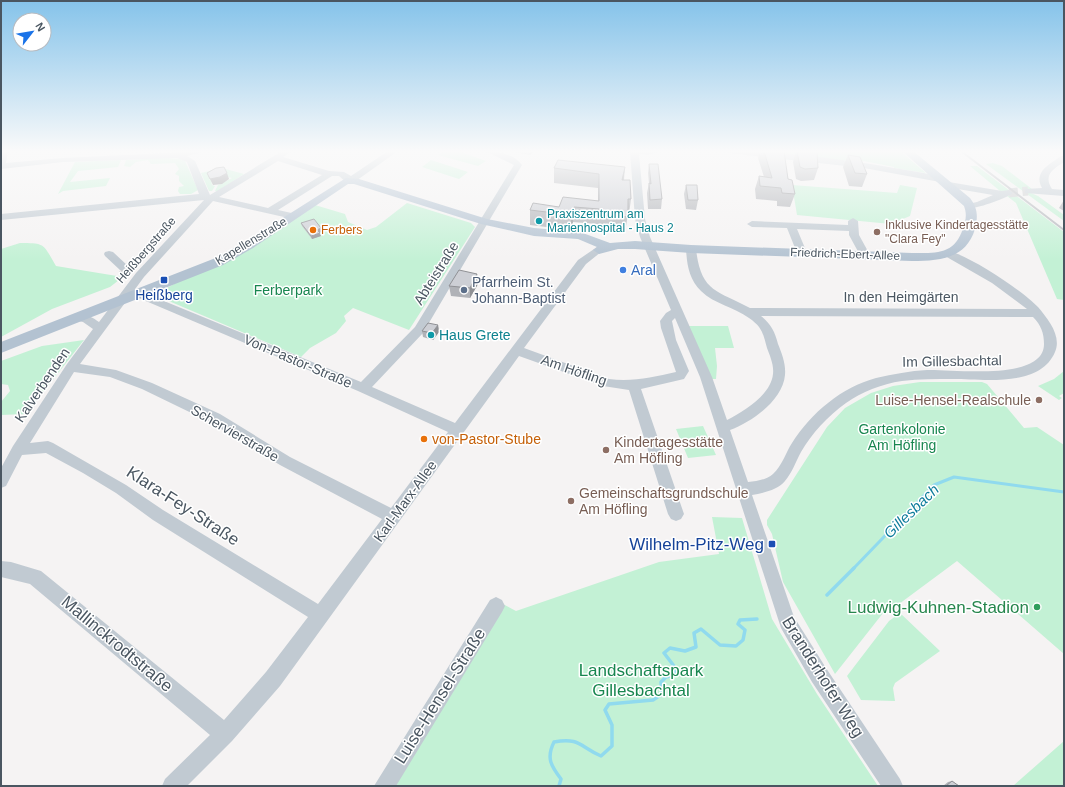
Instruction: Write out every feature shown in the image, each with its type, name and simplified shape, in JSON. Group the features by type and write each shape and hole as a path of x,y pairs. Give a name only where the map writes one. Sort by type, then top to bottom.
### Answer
{"main road":[{"name":"Kapellenstraße","path":"1,348 120,301 132,280 227,258 336,188"},
{"path":"372,188 485,222 563,236 602,249 629,245 648,246"},
{"path":"950,188 971,206"},
{"name":"Friedrich-Ebert-Allee","path":"648,246 691,249 926,257 948,254 964,243 968,235 973,214 971,206"}],"street":[{"path":"203,188 208,198"},
{"path":"208,198 226,188"},
{"name":"Kapellenstraße","path":"271,210 307,188"},
{"name":"Abteistraße","path":"363,388 419,330 505,188"},
{"name":"Branderhofer Weg","path":"638,188 640,219 648,246 706,377 787,622 819,675 893,786"},
{"path":"971,206 979,205 1005,194 973,188"},
{"path":"1047,188 1049,192"},
{"path":"1028,191 1064,193"},
{"path":"1,217 16,217 208,198 271,210 293,216"},
{"name":"Heißbergstraße","path":"132,280 208,198"},
{"path":"752,224 853,225 854,235 865,255"},
{"path":"791,225 802,253"},
{"name":"Karl-Marx-Allee","path":"172,786 225,734 273,679 582,262 602,249"},
{"path":"691,249 691,261 694,272 700,283 713,296 747,312 765,324 778,362 779,376 777,383 767,398 739,421 732,425 723,427"},
{"path":"112,250 132,280"},
{"name":"Im Gillesbachtal","path":"744,489 767,486 774,483 780,477 808,431 821,416 840,400 864,386 881,380 901,376 1009,375 1036,368 1044,361 1051,345 1050,334 1037,313 1015,293 948,254"},
{"name":"Von-Pastor-Straße","path":"132,280 363,388 457,430"},
{"name":"Kalverbenden","path":"1,482 18,450 71,367 120,301"},
{"name":"Am Höfling","path":"516,350 608,383 634,387 680,376 683,371 667,335 666,328 666,321 670,316 677,312"},
{"name":"In den Heimgärten","path":"747,312 1037,313"},
{"path":"78,317 87,319 100,328"},
{"name":"Schervierstraße","path":"71,367 112,374 147,386 215,418 286,461 393,517"},
{"path":"634,387 676,514"},
{"name":"Klara-Fey-Straße","path":"18,450 48,447 121,489 158,515 321,615"},
{"name":"Mallinckrodtstraße","path":"1,569 11,570 35,577 225,734"},
{"name":"Luise-Hensel-Straße","path":"384,786 496,606"}],"green space":[{"path":"61,188 91,188 63,191 58,194"},
{"path":"179,188 197,188 198,190 191,194 180,194 178,191"},
{"path":"208,188 214,188 212,191 209,191"},
{"path":"217,188 223,188 218,191 215,191"},
{"path":"792,188 828,188 897,193 899,188 917,188 910,216 891,224 797,215"},
{"path":"996,188 1006,188 1064,232 1064,300 1057,299 1016,203 1007,196 1011,195 1006,191 1000,191"},
{"path":"1018,188 1030,188 1032,189 1031,193 1038,196 1064,215 1064,221"},
{"name":"Ferberpark","path":"407,203 471,223 475,227 409,330 353,308 344,316 346,321 336,333 310,348 301,357 157,296 158,293 315,205 345,214 348,222 367,230 376,227"},
{"path":"20,243 39,244 43,246 49,253 56,266 123,277 110,287 52,309 1,337 1,249"},
{"path":"688,326 728,326 734,348 715,348 717,366 716,379 710,379"},
{"path":"84,340 26,414 1,415 1,402 10,391 8,385 1,384 1,361 42,346"},
{"path":"1064,371 1064,393 1059,396 1062,398 1059,400 1038,386 1054,379"},
{"name":"Gartenkolonie Am Höfling","path":"920,382 982,382 987,384 1024,428 1037,427 1064,445 1064,654 957,561 899,604 887,608 835,674 783,582 772,534 767,525 767,520 827,427 845,408 871,393 893,386"},
{"path":"703,426 716,455 688,458 676,429"},
{"name":"Landschaftspark Gillesbachtal","path":"712,517 742,518 772,619 817,694 878,786 395,786 501,603 516,611 659,562 719,554"},
{"path":"900,613 940,651 895,683 893,688 895,701 861,700 847,676 889,621"},
{"path":"1064,741 1064,786 1013,786"}],"building":[{"path":"599,188 630,188 631,199 628,199 628,217 598,215 599,209 574,207 571,215 530,210 533,203 559,207 563,197 599,201"},
{"path":"649,188 661,188 662,199 650,200"},
{"path":"686,188 697,188 698,200 688,200"},
{"path":"778,188 794,188 795,194 782,193 781,188"},
{"name":"Ferbers","path":"314,219 321,228 317,230 320,233 311,236 301,223"},
{"path":"459,270 477,274 470,288 449,286"},
{"path":"428,323 438,325 432,333 422,331"},
{"path":"952,781 959,786 946,786"}],"waterway":[{"name":"Gillesbach","path":"853,569 934,485 954,477 1064,492"},
{"name":"Gillesbach","path":"827,595 853,569"},
{"name":"Gillesbach","path":"559,786 561,779 552,766 550,757 554,742 575,742 601,756 612,746 612,725 605,710 609,704 653,700 662,694 661,682 666,677 675,675 674,666 664,653 670,648 685,651 696,647 694,633 701,629 720,645 736,646 743,640 745,630 738,624 740,620 757,619"}],"tunnel":[{"path":"1009,193 1028,191"},
{"path":"124,268 129,275"}],"railway":[{"path":"1009,188 1064,230"}],"place":[{"name":"Praxiszentrum am Marienhospital - Haus 2","path":"539,221"},
{"name":"Ferbers","path":"313,230"},
{"name":"Inklusive Kindertagesstätte \"Clara Fey\"","path":"877,232"},
{"name":"Aral","path":"623,270"},
{"name":"Heißberg","path":"164,280"},
{"name":"Pfarrheim St. Johann-Baptist","path":"464,290"},
{"name":"Haus Grete","path":"431,335"},
{"name":"Luise-Hensel-Realschule","path":"1039,400"},
{"name":"von-Pastor-Stube","path":"424,439"},
{"name":"Kindertagesstätte Am Höfling","path":"606,450"},
{"name":"Gemeinschaftsgrundschule Am Höfling","path":"571,501"},
{"name":"Wilhelm-Pitz-Weg","path":"772,544"},
{"name":"Ludwig-Kuhnen-Stadion","path":"1037,607"}]}
